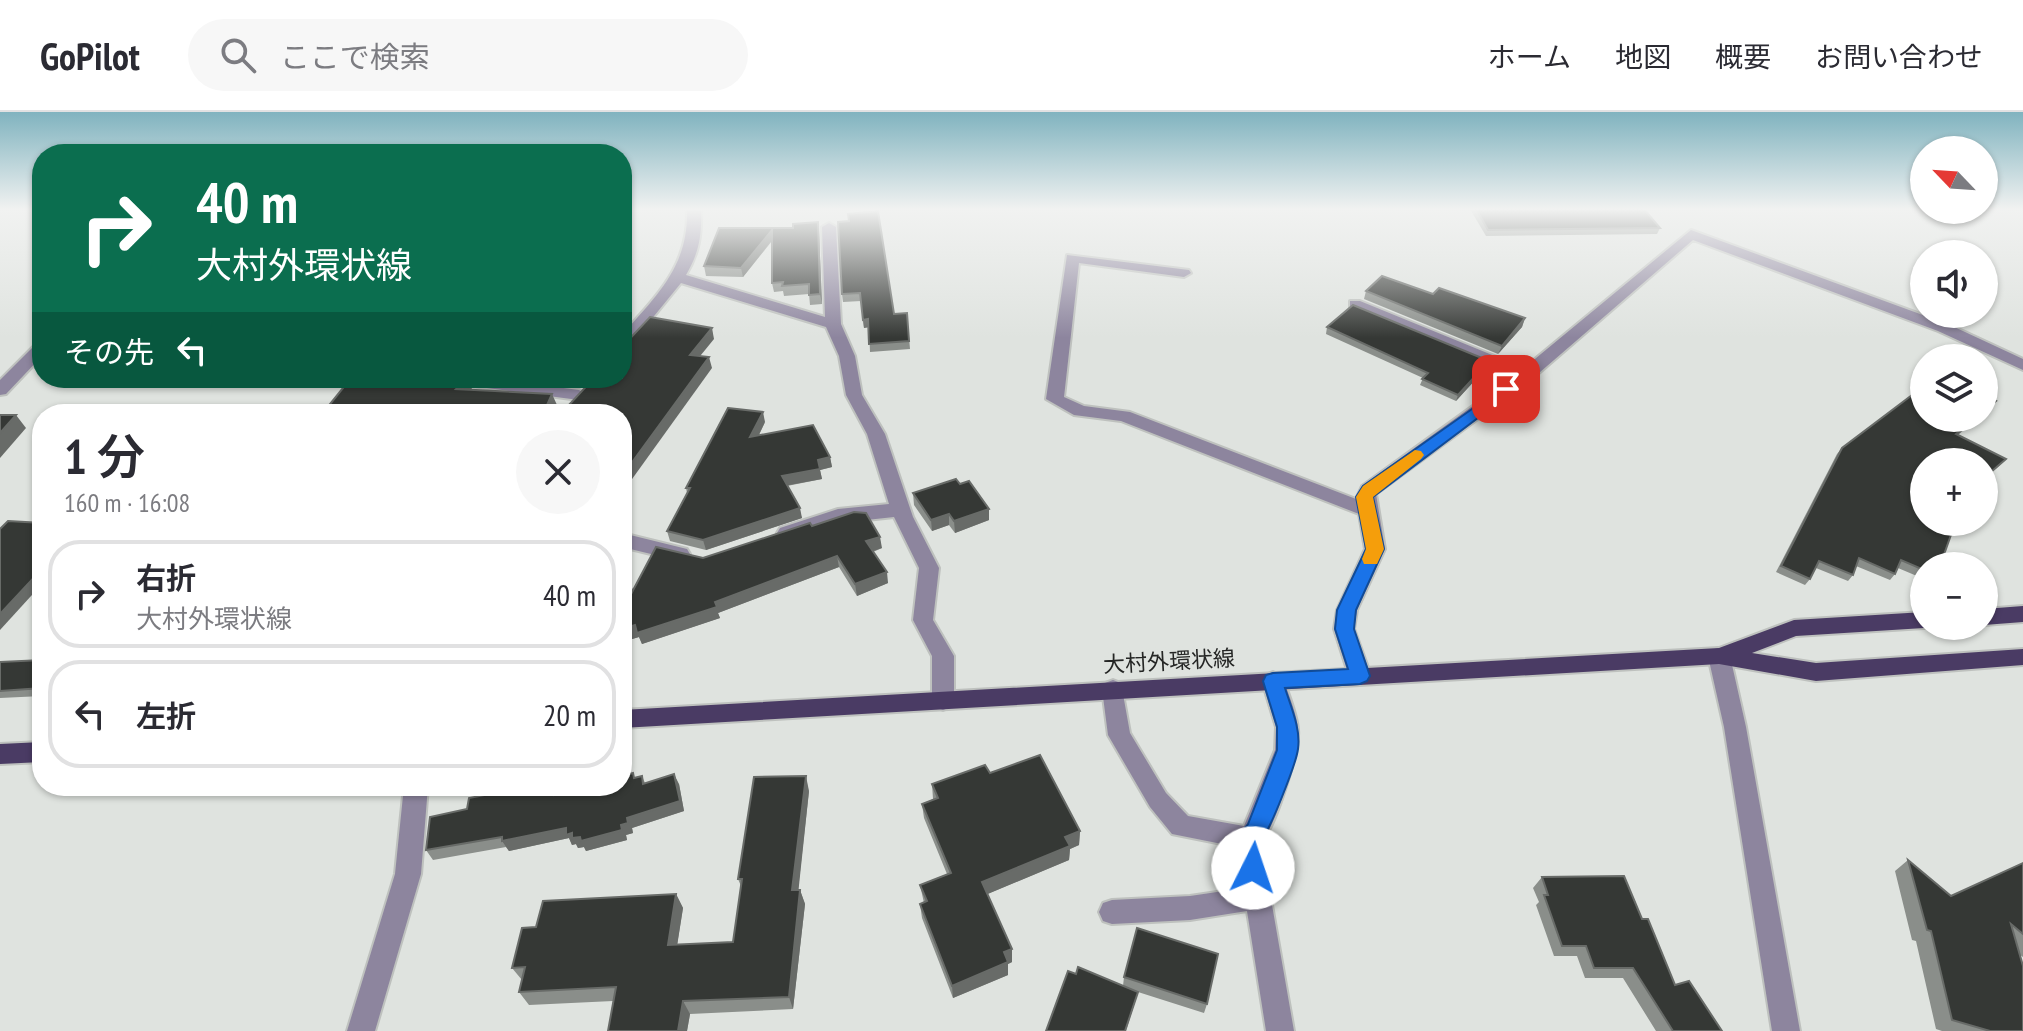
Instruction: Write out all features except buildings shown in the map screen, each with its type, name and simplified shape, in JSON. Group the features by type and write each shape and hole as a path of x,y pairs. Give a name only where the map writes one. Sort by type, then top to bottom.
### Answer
{"main road":[{"path":"1998,616 2023,614"},
{"name":"大村外環状線","path":"1719,656 1794,628 1910,621"},
{"name":"大村外環状線","path":"632,718 1719,656 1816,672 2023,657"},
{"path":"0,754 32,752"}],"street":[{"path":"632,332 676,277 690,252"},
{"path":"830,252 833,324 847,356 854,395 876,434 900,510 929,568 923,620 943,656 943,701"},
{"path":"1360,676 1344,629 1347,610 1375,549 1365,497 1369,490 1526,375 1670,252"},
{"path":"1739,252 1944,328 2023,365"},
{"path":"1184,273 1072,258 1055,399 1080,411 1124,416 1367,510"},
{"path":"676,277 833,324"},
{"path":"1355,304 1526,375"},
{"path":"0,390 7,375 32,355"},
{"path":"525,388 579,395"},
{"path":"571,404 585,388"},
{"path":"765,540 838,516 900,510"},
{"path":"632,542 706,560"},
{"path":"1719,656 1735,727 1786,1031"},
{"path":"1248,838 1257,830 1287,750 1287,727 1273,681"},
{"path":"1113,689 1119,735 1158,800 1181,826 1248,838"},
{"path":"361,1031 408,874 415,796"},
{"path":"1248,838 1280,1031"},
{"path":"1112,912 1190,908 1257,898"}],"slow traffic":[{"path":"1371,559 1375,549 1365,497 1369,490 1415,455"}],"route":[{"path":"1253,868 1248,838 1257,830 1287,750 1287,727 1273,681 1360,676 1344,629 1347,610 1375,549 1365,497 1369,490 1506,389"}]}
